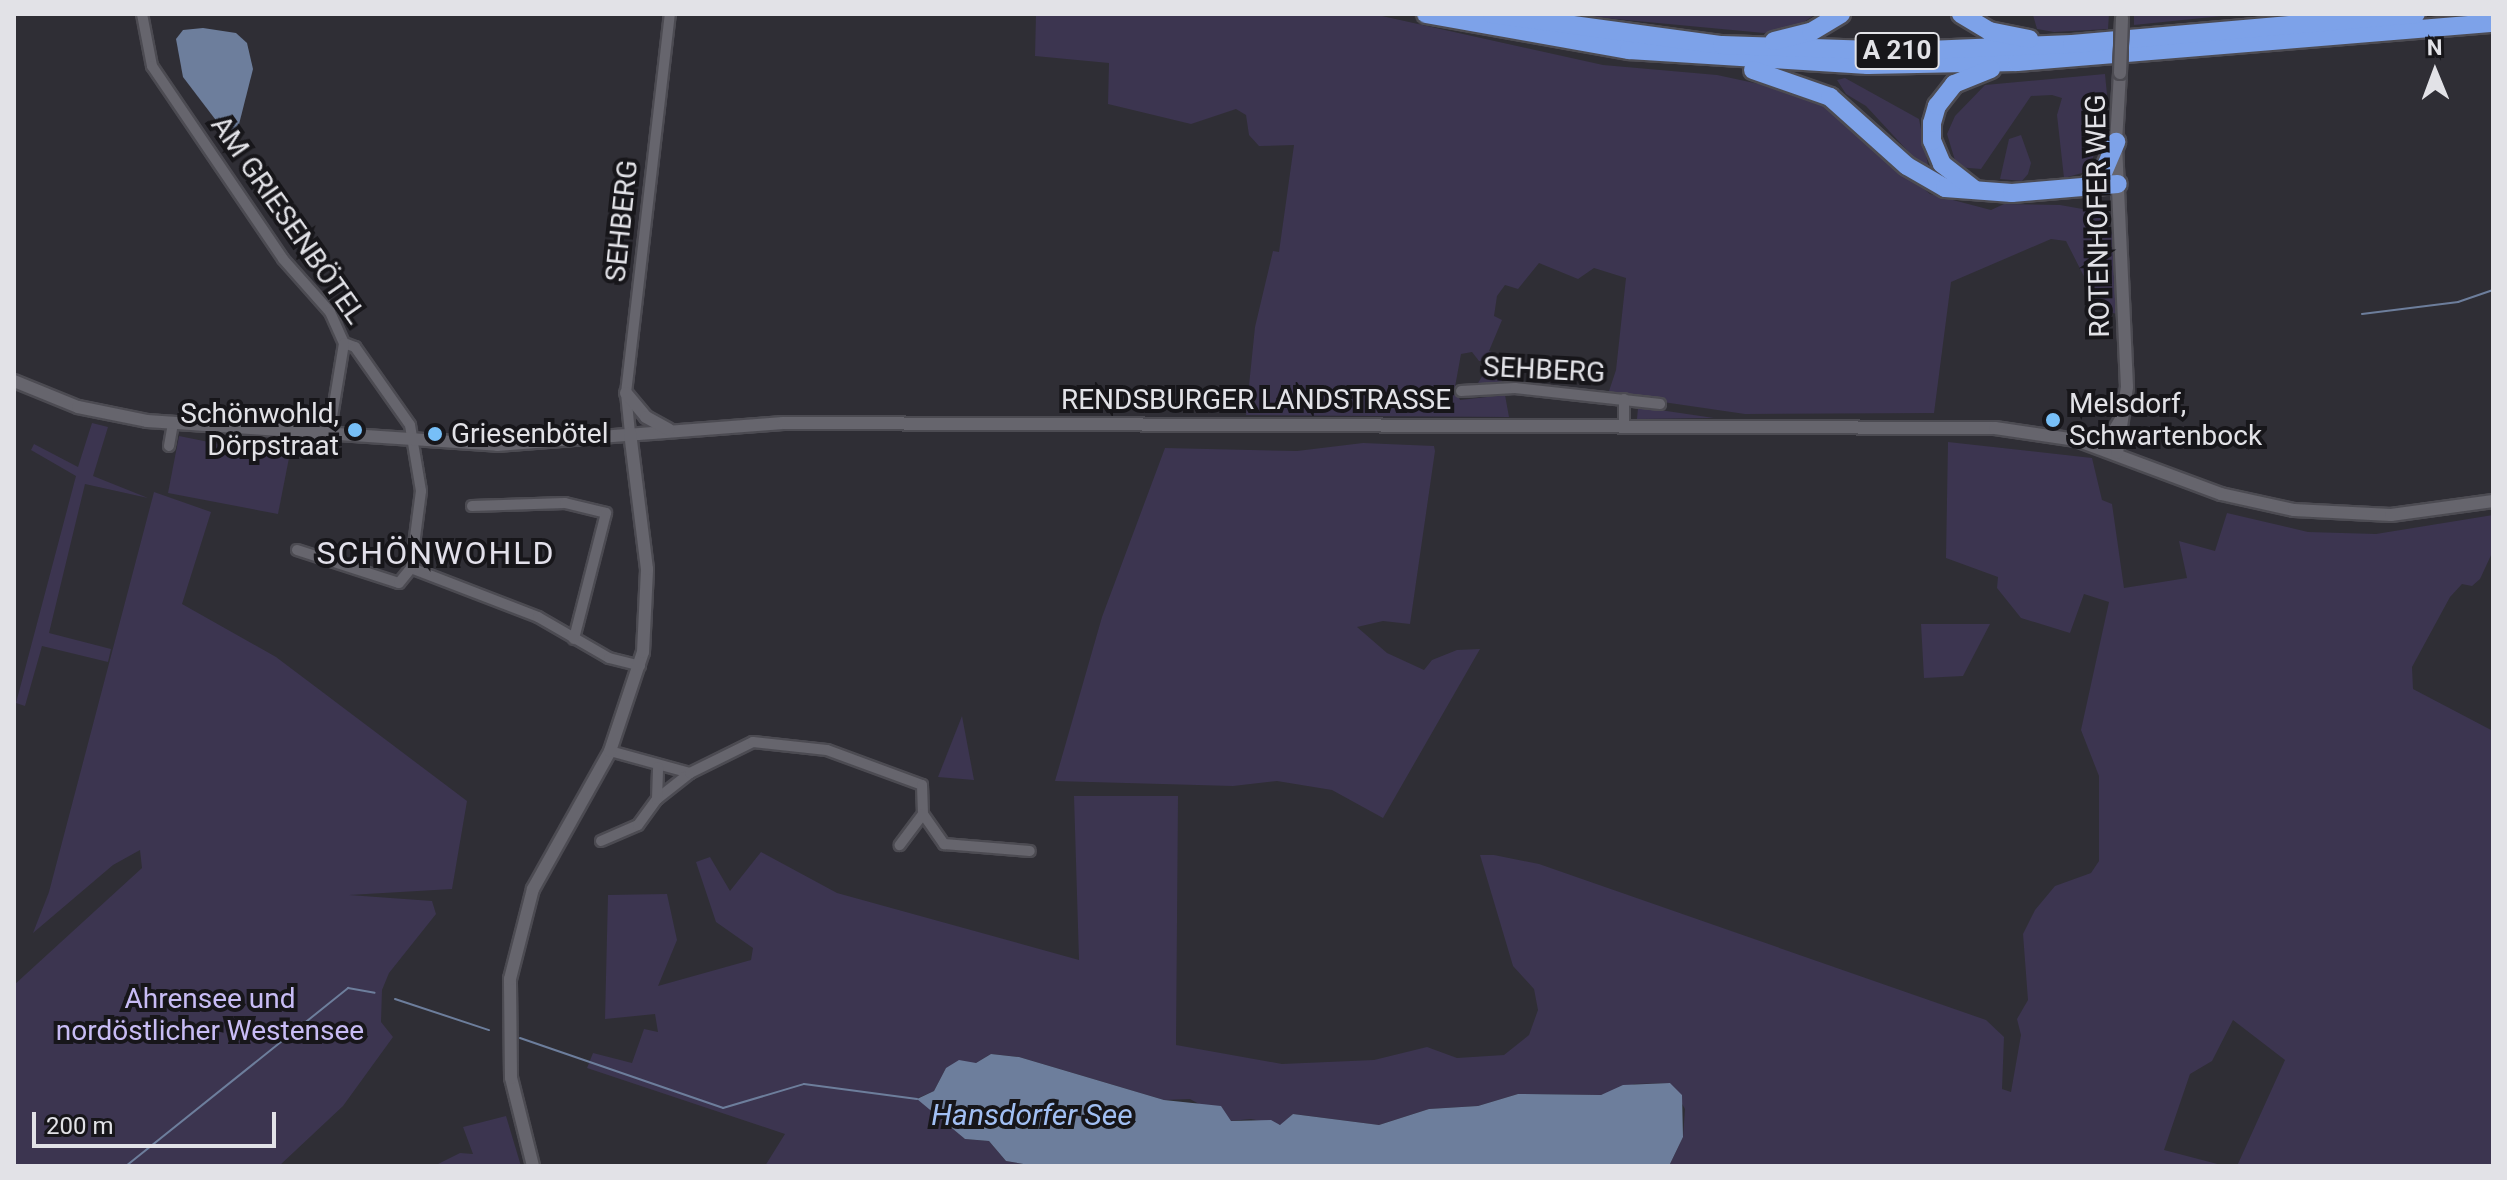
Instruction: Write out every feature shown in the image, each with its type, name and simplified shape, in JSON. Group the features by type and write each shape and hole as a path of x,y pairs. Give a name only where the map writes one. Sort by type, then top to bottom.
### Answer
{"highway":[{"name":"A 210","path":"1426,14 1579,43 1688,56 1856,65 2017,62 2493,23"},
{"name":"A 210","path":"1492,14 1722,45 1904,51 2072,44 2416,14"},
{"path":"1722,45 1792,38 1841,14"},
{"path":"1961,14 2001,35 2072,44"},
{"path":"1688,56 1812,87 1853,112 1924,178 1958,192 2118,189"},
{"path":"1988,193 1956,180 1942,164 1932,141 1934,113 1962,79 2017,62"},
{"path":"2079,188 2103,173 2116,142"}],"street":[{"name":"AM GRIESENBÖTEL","path":"142,14 152,66 283,259 330,312 344,343 355,347 389,391 410,425 421,491 411,568"},
{"name":"SEHBERG","path":"630,433 626,393 670,14"},
{"name":"ROTENHOFER WEG","path":"2117,453 2127,376 2116,142 2122,16"},
{"path":"329,435 344,343"},
{"name":"RENDSBURGER LANDSTRASSE","path":"14,381 78,407 173,424 497,445 783,423 1995,428 2038,432 2103,449 2221,494 2304,512 2391,515 2493,501"},
{"name":"SEHBERG","path":"1461,391 1515,388 1660,404"},
{"path":"626,393 646,417 669,430"},
{"name":"SEHBERG","path":"1624,399 1624,425"},
{"name":"ROTENHOFER WEG","path":"2103,449 2122,417"},
{"path":"169,446 173,424"},
{"path":"533,1166 515,1102 508,1030 514,956 529,889 610,751 640,666 648,583 630,433"},
{"path":"472,506 565,503 607,509 574,639"},
{"path":"297,550 399,583 411,568 538,617 574,639 640,666"},
{"path":"601,841 638,825 657,799 690,773 753,742 827,750 922,785 923,814 944,844 1030,851"},
{"path":"610,751 658,767 690,773"},
{"path":"657,799 658,767"},
{"path":"900,845 923,814"}],"green space":[{"path":"1036,14 1373,14 1603,65 1717,75 1791,91 1825,105 1930,194 1991,210 2004,204 2060,205 2105,213 2112,236 2117,314 2101,310 2066,241 2051,239 1951,282 1934,413 1745,414 1608,394 1616,370 1626,278 1594,268 1578,279 1539,263 1518,289 1505,285 1497,296 1494,316 1502,320 1489,351 1501,356 1502,383 1478,383 1491,362 1479,361 1472,352 1461,354 1455,387 1460,400 1505,395 1509,417 1246,415 1255,327 1273,251 1279,252 1294,145 1259,146 1249,135 1246,115 1236,109 1191,124 1108,104 1109,63 1035,56"},
{"path":"1562,14 1816,14 1793,29 1764,33"},
{"path":"2010,14 2109,14 2108,29 2054,32 2037,29 2033,15"},
{"path":"2134,14 2241,14 2134,25"},
{"path":"2105,74 2108,105 2092,161 2082,173 2064,178 2057,115 2062,98 2052,95 2031,96 1981,169 1957,167 1947,134 1955,116 1985,85"},
{"path":"1845,78 1919,119 1928,165 1917,161 1866,106 1846,94 1837,80"},
{"path":"2021,135 2031,163 2028,174 2022,181 2000,179 2009,139"},
{"path":"1638,408 1653,409 1714,418 1637,419"},
{"path":"92,423 108,427 93,476 148,498 85,484 49,633 111,649 108,662 42,646 25,706 16,703 76,476 31,450 34,444 78,467"},
{"path":"179,436 289,458 278,514 168,493"},
{"path":"1948,442 2092,458 2102,500 2112,504 2124,588 2187,578 2179,541 2215,551 2227,513 2308,532 2376,534 2493,515 2493,551 2480,579 2472,586 2462,584 2450,597 2412,667 2413,689 2493,731 2493,1166 2237,1166 2285,1060 2233,1020 2212,1061 2190,1074 2164,1150 2225,1166 1669,1166 1683,1137 1685,1109 1670,1083 1635,1084 1601,1095 1518,1094 1478,1106 1429,1109 1379,1125 1293,1114 1281,1125 1251,1119 1230,1121 1190,1099 1164,1100 1019,1057 991,1054 976,1063 946,1068 934,1091 918,1098 965,1139 989,1141 1006,1161 1035,1166 765,1166 785,1134 587,1068 593,1053 632,1063 644,1029 658,1032 655,1014 605,1019 608,895 667,894 677,940 658,986 751,960 753,948 716,922 696,862 710,857 730,891 761,852 837,893 1079,960 1074,796 1178,796 1176,1045 1282,1064 1374,1060 1427,1047 1457,1058 1504,1055 1529,1035 1538,1010 1534,989 1513,966 1480,855 1494,855 1539,864 1986,1020 2004,1037 2002,1089 2011,1092 2021,1035 2017,1019 2028,1000 2023,934 2035,910 2055,886 2091,873 2099,861 2099,776 2081,730 2109,602 2084,594 2070,633 2021,618 1997,588 1998,577 1946,558"},
{"path":"1363,443 1434,446 1435,451 1410,624 1383,621 1357,627 1387,653 1424,670 1432,660 1457,650 1480,649 1383,818 1332,790 1277,781 1233,786 1055,781 1102,617 1165,448 1297,451"},
{"name":"Ahrensee und nordöstlicher Westensee","path":"154,492 211,512 182,604 276,657 467,801 452,889 349,895 432,901 436,914 389,973 382,990 381,1022 393,1037 343,1106 279,1166 14,1166 14,985 142,868 140,850 113,865 33,933 49,892"},
{"path":"1921,624 1990,624 1963,676 1924,678"},
{"path":"962,716 974,780 938,777"},
{"path":"506,1116 521,1166 434,1166 460,1153 473,1154 463,1127"}],"water":[{"path":"203,28 236,33 247,43 253,69 234,144 183,77 176,39 183,30"},
{"name":"Hansdorfer See","path":"991,1054 1019,1057 1164,1100 1221,1106 1231,1121 1271,1120 1280,1125 1293,1114 1379,1125 1429,1109 1478,1106 1518,1094 1601,1095 1623,1085 1670,1083 1682,1095 1683,1137 1669,1166 1035,1166 1006,1161 989,1141 965,1139 917,1099 934,1091 946,1068 959,1060 976,1063"}],"waterway":[{"path":"2362,314 2458,302 2493,290"},
{"path":"126,1166 348,988 375,993"},
{"path":"395,999 489,1030"},
{"path":"520,1038 723,1108 804,1084 917,1099"}],"place":[{"name":"Melsdorf, Schwartenbock","path":"2053,420"},
{"name":"Schönwohld, Dörpstraat","path":"355,430"},
{"name":"Griesenbötel","path":"435,434"}],"district":[{"name":"SCHÖNWOHLD","path":"436,553"}]}
